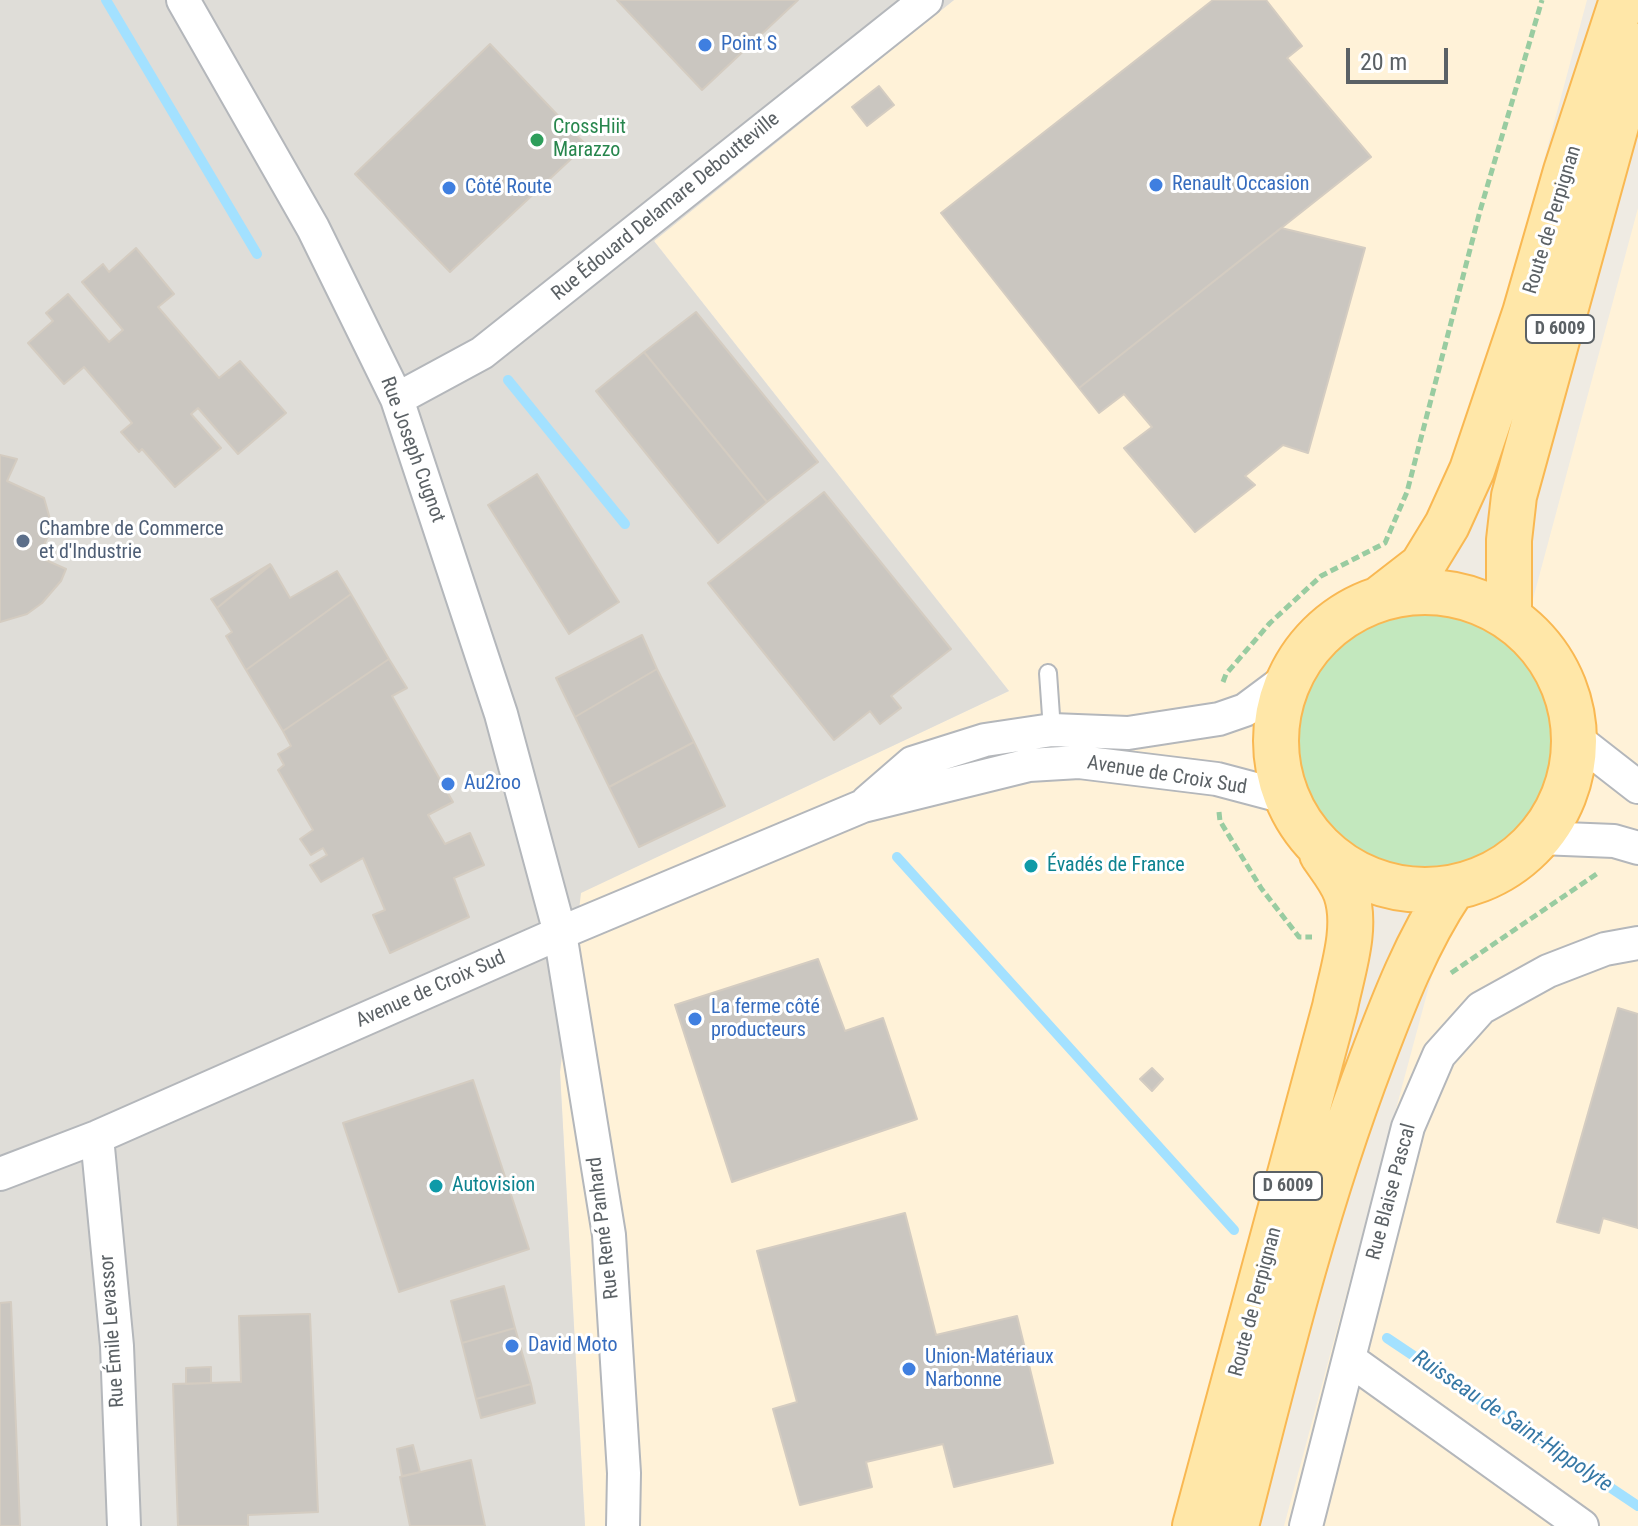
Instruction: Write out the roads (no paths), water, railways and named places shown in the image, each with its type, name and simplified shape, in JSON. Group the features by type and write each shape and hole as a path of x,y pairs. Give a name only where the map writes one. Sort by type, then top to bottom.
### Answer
{"main road":[{"name":"Route de Perpignan","path":"1382,597 1422,566 1447,525 1472,470 1525,313 1566,171 1622,0"},
{"name":"Route de Perpignan","path":"1509,616 1509,540 1514,496 1638,46"},
{"path":"1425,591 1469,598 1509,616 1544,649 1567,691 1575,738 1572,774 1560,808 1540,838 1501,871 1452,889 1404,890 1358,876 1319,848 1299,824 1285,797 1275,758 1276,717 1288,678 1311,642 1343,615 1382,597 1425,591"},
{"name":"Route de Perpignan","path":"1195,1526 1331,1022 1349,937 1350,915 1345,892 1319,848"},
{"name":"Route de Perpignan","path":"1236,1526 1286,1329 1342,1139 1416,952 1432,919 1452,889"}],"street":[{"name":"Rue Joseph Cugnot","path":"183,0 313,228 397,399 501,714 560,933"},
{"name":"Rue Édouard Delamare Deboutteville","path":"397,399 482,353 915,3"},
{"name":"Avenue de Croix Sud","path":"863,806 912,763 985,740 1052,730 1128,733 1219,719 1245,710 1288,678"},
{"path":"1575,738 1638,787"},
{"name":"Avenue de Croix Sud","path":"0,1174 97,1137 560,933 863,806 1029,765 1079,762 1217,779 1285,797"},
{"path":"1540,838 1614,841 1638,848"},
{"name":"Rue Blaise Pascal","path":"1605,949 1638,920"},
{"name":"Rue René Panhard","path":"560,933 609,1235 624,1473 623,1526"},
{"name":"Rue Blaise Pascal","path":"1306,1526 1408,1127 1439,1055 1481,1008 1548,971 1605,949 1638,943"},
{"name":"Rue Émile Levassor","path":"97,1137 117,1346 124,1526"},
{"path":"1349,1359 1582,1526"}],"lane":[{"path":"1048,673 1052,730 1079,762"}],"waterway":[{"path":"106,0 257,254"},
{"path":"508,380 625,524"},
{"path":"897,857 1234,1230"},
{"name":"Ruisseau de Saint-Hippolyte","path":"1387,1338 1638,1506"}],"place":[{"name":"Point S","path":"705,45"},
{"name":"CrossHiit Marazzo","path":"537,140"},
{"name":"Renault Occasion","path":"1156,185"},
{"name":"Côté Route","path":"449,188"},
{"name":"Chambre de Commerce et d'Industrie","path":"23,541"},
{"name":"Au2roo","path":"448,784"},
{"name":"Évadés de France","path":"1031,866"},
{"name":"La ferme côté producteurs","path":"695,1019"},
{"name":"Autovision","path":"436,1186"},
{"name":"David Moto","path":"512,1346"},
{"name":"Union-Matériaux Narbonne","path":"909,1369"}]}
